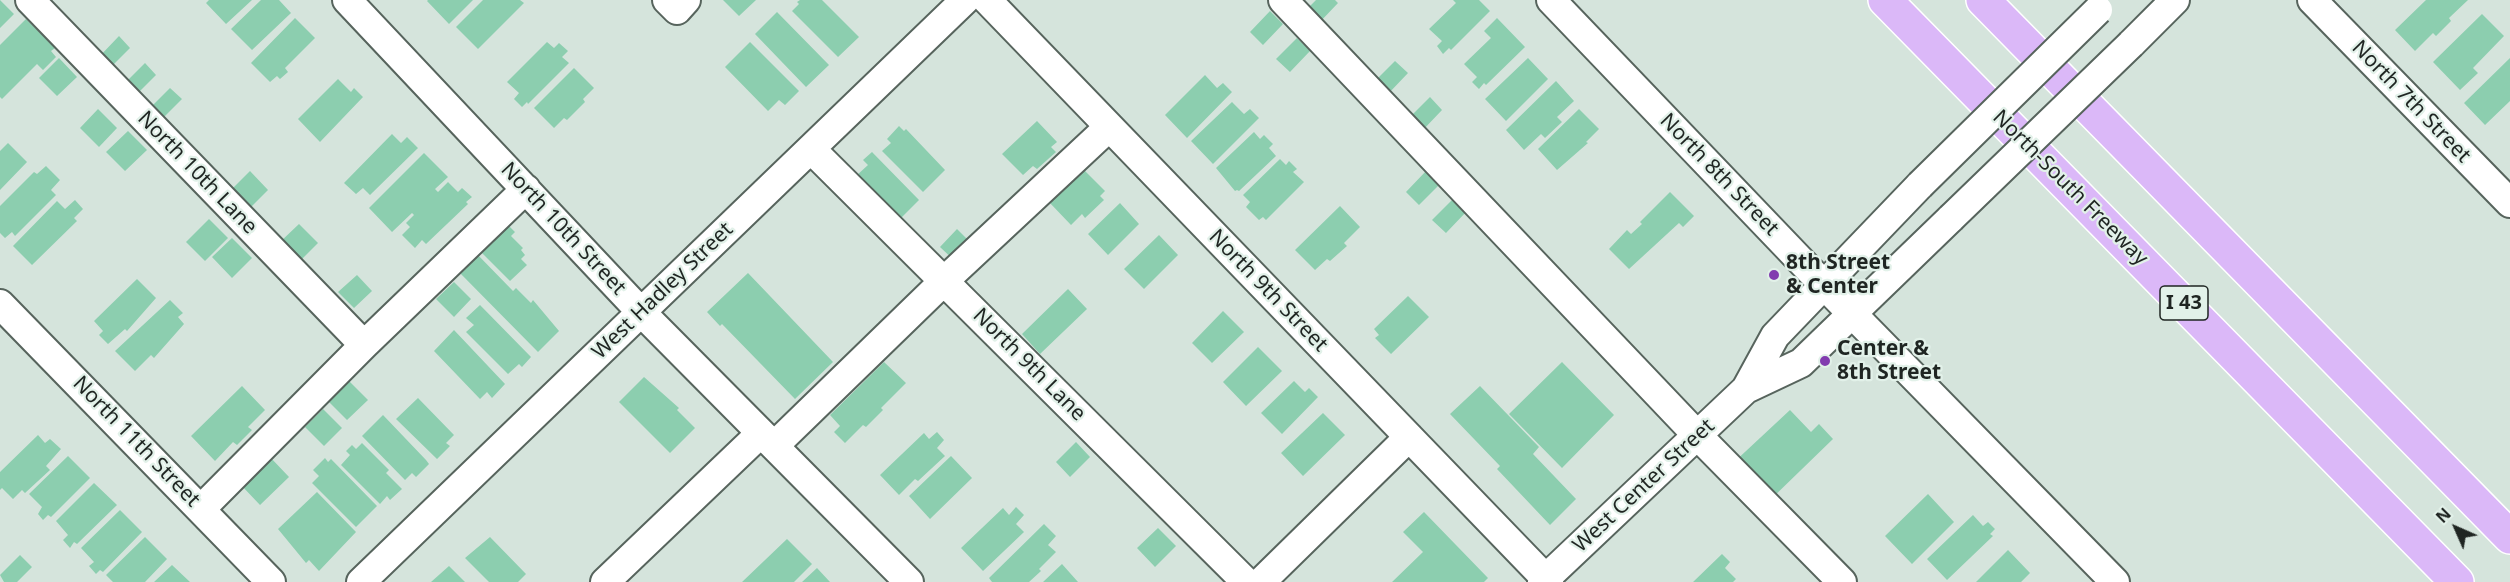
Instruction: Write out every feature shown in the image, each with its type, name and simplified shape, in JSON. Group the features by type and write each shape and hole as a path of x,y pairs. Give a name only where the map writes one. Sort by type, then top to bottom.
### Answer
{"highway":[{"path":"1876,0 1910,25"},
{"name":"North-South Freeway","path":"1885,0 2457,582"},
{"path":"1983,0 2510,537"}],"street":[{"name":"North 10th Lane","path":"30,0 364,345"},
{"name":"North 10th Street","path":"347,0 641,312 909,582"},
{"path":"667,0 677,10 687,0"},
{"name":"West Hadley Street","path":"361,582 965,0"},
{"name":"North 9th Street","path":"987,0 1545,581"},
{"path":"1283,0 1697,435 1842,582"},
{"name":"North 8th Street","path":"1551,0 1824,285 2115,582"},
{"name":"West Center Street","path":"1545,581 1746,390 1801,363 2175,0"},
{"name":"North 7th Street","path":"2312,0 2510,203"},
{"name":"West Center Street","path":"1746,390 1774,336 1920,185 2103,5"},
{"path":"605,582 944,281 1109,127"},
{"name":"North 9th Lane","path":"812,149 1246,582"},
{"path":"201,509 364,345 526,189"},
{"name":"North 11th Street","path":"0,304 271,582"},
{"path":"1262,582 1409,437"}],"building":[{"path":"0,0 14,14 0,28"},
{"path":"209,0 252,0 226,24 206,3"},
{"path":"261,0 279,0 291,13 252,50 231,29"},
{"path":"428,0 473,0 449,24"},
{"path":"483,0 520,0 524,3 478,49 456,27"},
{"path":"723,0 756,0 739,16"},
{"path":"800,0 822,0 859,37 838,57 792,11"},
{"path":"1316,0 1335,0 1338,3 1318,24 1305,11"},
{"path":"1453,0 1479,0 1490,11 1451,50 1449,48 1443,54 1437,46 1442,41 1429,29 1456,3"},
{"path":"2426,0 2468,0 2449,18 2451,21 2436,36 2433,33 2415,51 2395,30"},
{"path":"1270,11 1283,24 1263,45 1250,32"},
{"path":"777,12 829,65 806,87 755,34"},
{"path":"2482,14 2504,36 2473,68 2478,73 2460,90 2433,62"},
{"path":"295,18 315,38 285,68 288,72 280,79 277,76 270,82 251,63"},
{"path":"1497,18 1525,47 1479,89 1472,82 1477,77 1464,64 1491,38 1484,31"},
{"path":"26,19 55,48 51,51 56,57 43,70 37,64 2,99 0,97 0,45"},
{"path":"119,36 130,48 109,69 98,58"},
{"path":"1297,38 1310,51 1290,72 1276,59"},
{"path":"547,42 554,48 559,43 568,51 562,57 569,63 528,104 527,102 522,107 514,99 519,93 507,82"},
{"path":"750,42 799,91 785,105 779,100 768,111 725,67"},
{"path":"59,58 77,77 57,96 39,78"},
{"path":"1528,58 1548,79 1506,121 1485,99"},
{"path":"2510,58 2510,101 2485,125 2464,103"},
{"path":"1395,61 1408,73 1388,94 1375,81"},
{"path":"145,63 156,75 135,96 123,85"},
{"path":"574,68 594,88 583,99 585,102 567,120 564,118 554,128 534,108"},
{"path":"1205,75 1217,88 1223,83 1232,92 1187,138 1165,115"},
{"path":"338,79 351,92 354,88 363,97 320,142 298,119"},
{"path":"1556,81 1574,101 1557,117 1562,122 1545,138 1541,134 1524,150 1506,130"},
{"path":"170,88 182,99 161,120 149,109"},
{"path":"1430,97 1442,110 1422,131 1409,118"},
{"path":"1232,102 1244,114 1250,109 1259,118 1213,164 1191,141"},
{"path":"98,109 117,128 99,147 80,128"},
{"path":"1579,109 1599,129 1586,142 1588,143 1557,170 1538,149"},
{"path":"1037,121 1057,142 1051,147 1056,152 1037,169 1033,166 1023,175 1002,154"},
{"path":"899,126 904,131 906,129 945,170 923,192 882,151 891,143 887,139"},
{"path":"128,131 147,150 125,171 106,152"},
{"path":"1254,132 1260,139 1264,135 1273,144 1269,148 1276,156 1239,191 1235,191 1216,168"},
{"path":"392,134 401,143 407,137 418,148 370,195 363,188 356,194 344,183"},
{"path":"8,143 27,162 0,190 0,151"},
{"path":"872,152 919,200 899,220 856,176 868,165 863,160"},
{"path":"424,153 448,177 435,189 438,192 448,182 458,192 462,188 472,197 466,202 468,204 426,244 422,240 415,248 402,235 410,227 406,223 414,215 412,213 392,232 369,208"},
{"path":"1280,159 1286,165 1289,161 1297,169 1293,172 1304,182 1266,220 1263,217 1259,220 1246,207 1250,202 1243,195"},
{"path":"46,166 60,180 51,190 56,195 15,236 12,232 5,238 0,233 0,206 34,172 37,174"},
{"path":"1083,169 1105,191 1100,196 1104,200 1085,218 1082,214 1071,225 1049,202"},
{"path":"250,171 268,190 248,210 230,191"},
{"path":"1426,171 1440,184 1419,205 1406,192"},
{"path":"1670,192 1694,216 1683,227 1679,223 1629,269 1609,249 1627,230 1631,234 1642,224 1640,222"},
{"path":"1453,199 1466,212 1446,233 1432,220"},
{"path":"75,200 83,209 74,218 77,221 32,265 13,246 57,201 65,209"},
{"path":"1120,203 1139,224 1108,255 1088,234"},
{"path":"1340,206 1360,227 1344,243 1347,246 1315,270 1295,250"},
{"path":"209,219 228,238 205,261 186,242"},
{"path":"503,220 515,232 511,236 523,248 521,250 525,255 521,259 527,265 510,281 476,247"},
{"path":"299,224 318,243 299,262 279,243"},
{"path":"957,229 975,247 958,264 940,247"},
{"path":"1159,235 1178,255 1144,289 1124,269"},
{"path":"232,238 252,258 232,278 212,257"},
{"path":"475,252 513,291 516,288 531,303 533,300 559,331 538,352 457,270"},
{"path":"748,273 833,362 795,399 722,324 720,326 707,312"},
{"path":"357,275 372,291 354,308 338,292"},
{"path":"137,279 156,298 127,331 125,329 108,344 99,335 103,331 94,321"},
{"path":"454,282 471,299 454,317 436,299"},
{"path":"1068,289 1087,309 1040,354 1022,334"},
{"path":"1408,296 1429,317 1391,354 1375,338 1379,335 1374,329"},
{"path":"170,300 183,313 178,317 184,324 154,358 151,355 135,371 115,351"},
{"path":"480,305 531,357 522,367 519,364 508,374 466,332 474,325 466,318"},
{"path":"1223,311 1244,332 1212,363 1192,343"},
{"path":"454,330 505,384 492,398 487,392 480,399 434,351"},
{"path":"1258,347 1282,371 1246,406 1223,382"},
{"path":"884,362 906,383 866,427 863,425 845,443 834,432 840,426 830,415"},
{"path":"1562,362 1614,415 1562,468 1509,414"},
{"path":"644,377 679,408 677,410 695,428 670,453 619,402"},
{"path":"348,380 368,400 347,420 327,400"},
{"path":"1294,381 1305,392 1309,388 1318,397 1282,434 1261,413"},
{"path":"242,386 265,410 248,427 252,430 237,445 233,442 215,461 191,436"},
{"path":"1480,386 1539,447 1533,454 1576,499 1550,525 1497,469 1500,466 1450,414"},
{"path":"418,398 454,435 446,443 450,446 437,459 396,419"},
{"path":"323,409 342,428 324,446 305,427"},
{"path":"1790,410 1811,432 1819,424 1833,439 1768,502 1731,465"},
{"path":"1323,413 1345,435 1303,476 1281,453"},
{"path":"383,415 429,464 416,477 412,473 405,480 362,436"},
{"path":"937,432 944,440 937,448 945,456 918,481 915,479 899,495 880,475 924,433 929,439"},
{"path":"38,435 45,443 50,439 61,449 46,466 50,470 25,493 22,490 13,499 2,488 0,490 0,472"},
{"path":"1076,442 1090,457 1070,477 1056,462"},
{"path":"362,443 389,470 386,473 402,489 390,500 387,496 380,504 341,465 350,455 346,451 352,445 356,449"},
{"path":"68,456 90,478 51,517 48,515 43,520 38,514 42,507 29,494"},
{"path":"951,456 972,478 930,519 909,496"},
{"path":"270,457 289,477 260,505 241,485"},
{"path":"325,458 328,462 331,459 377,506 356,527 312,483 319,476 313,470"},
{"path":"94,483 117,505 70,548 63,540 68,535 56,521"},
{"path":"317,492 356,532 319,571 309,560 306,563 278,529"},
{"path":"1928,494 1954,522 1912,564 1885,536"},
{"path":"1016,507 1024,515 1016,524 1024,532 983,571 961,548 1003,508 1009,515"},
{"path":"120,510 142,532 103,572 100,570 96,574 89,566 94,562 81,548"},
{"path":"1424,512 1488,578 1484,582 1392,582 1423,552 1403,532"},
{"path":"1973,515 1983,526 1988,522 1995,529 1990,534 1993,536 1947,580 1927,559"},
{"path":"1044,524 1056,536 1048,545 1056,552 1039,569 1041,571 1029,582 992,582 989,578"},
{"path":"1158,528 1176,546 1155,567 1137,548"},
{"path":"145,537 167,559 145,582 113,582 106,575"},
{"path":"490,537 526,574 518,582 489,582 465,558"},
{"path":"787,539 812,564 794,582 742,582"},
{"path":"2008,550 2030,573 2021,582 1976,582"},
{"path":"1722,554 1730,562 1725,568 1736,579 1733,582 1693,582"},
{"path":"20,555 32,567 17,582 4,582 0,575"},
{"path":"1062,564 1078,582 1043,582"},
{"path":"172,565 190,582 154,582"},
{"path":"449,566 465,582 431,582"},
{"path":"817,568 830,582 802,582"}],"place":[{"name":"8th Street & Center","path":"1774,275"},
{"name":"Center & 8th Street","path":"1825,361"}]}
